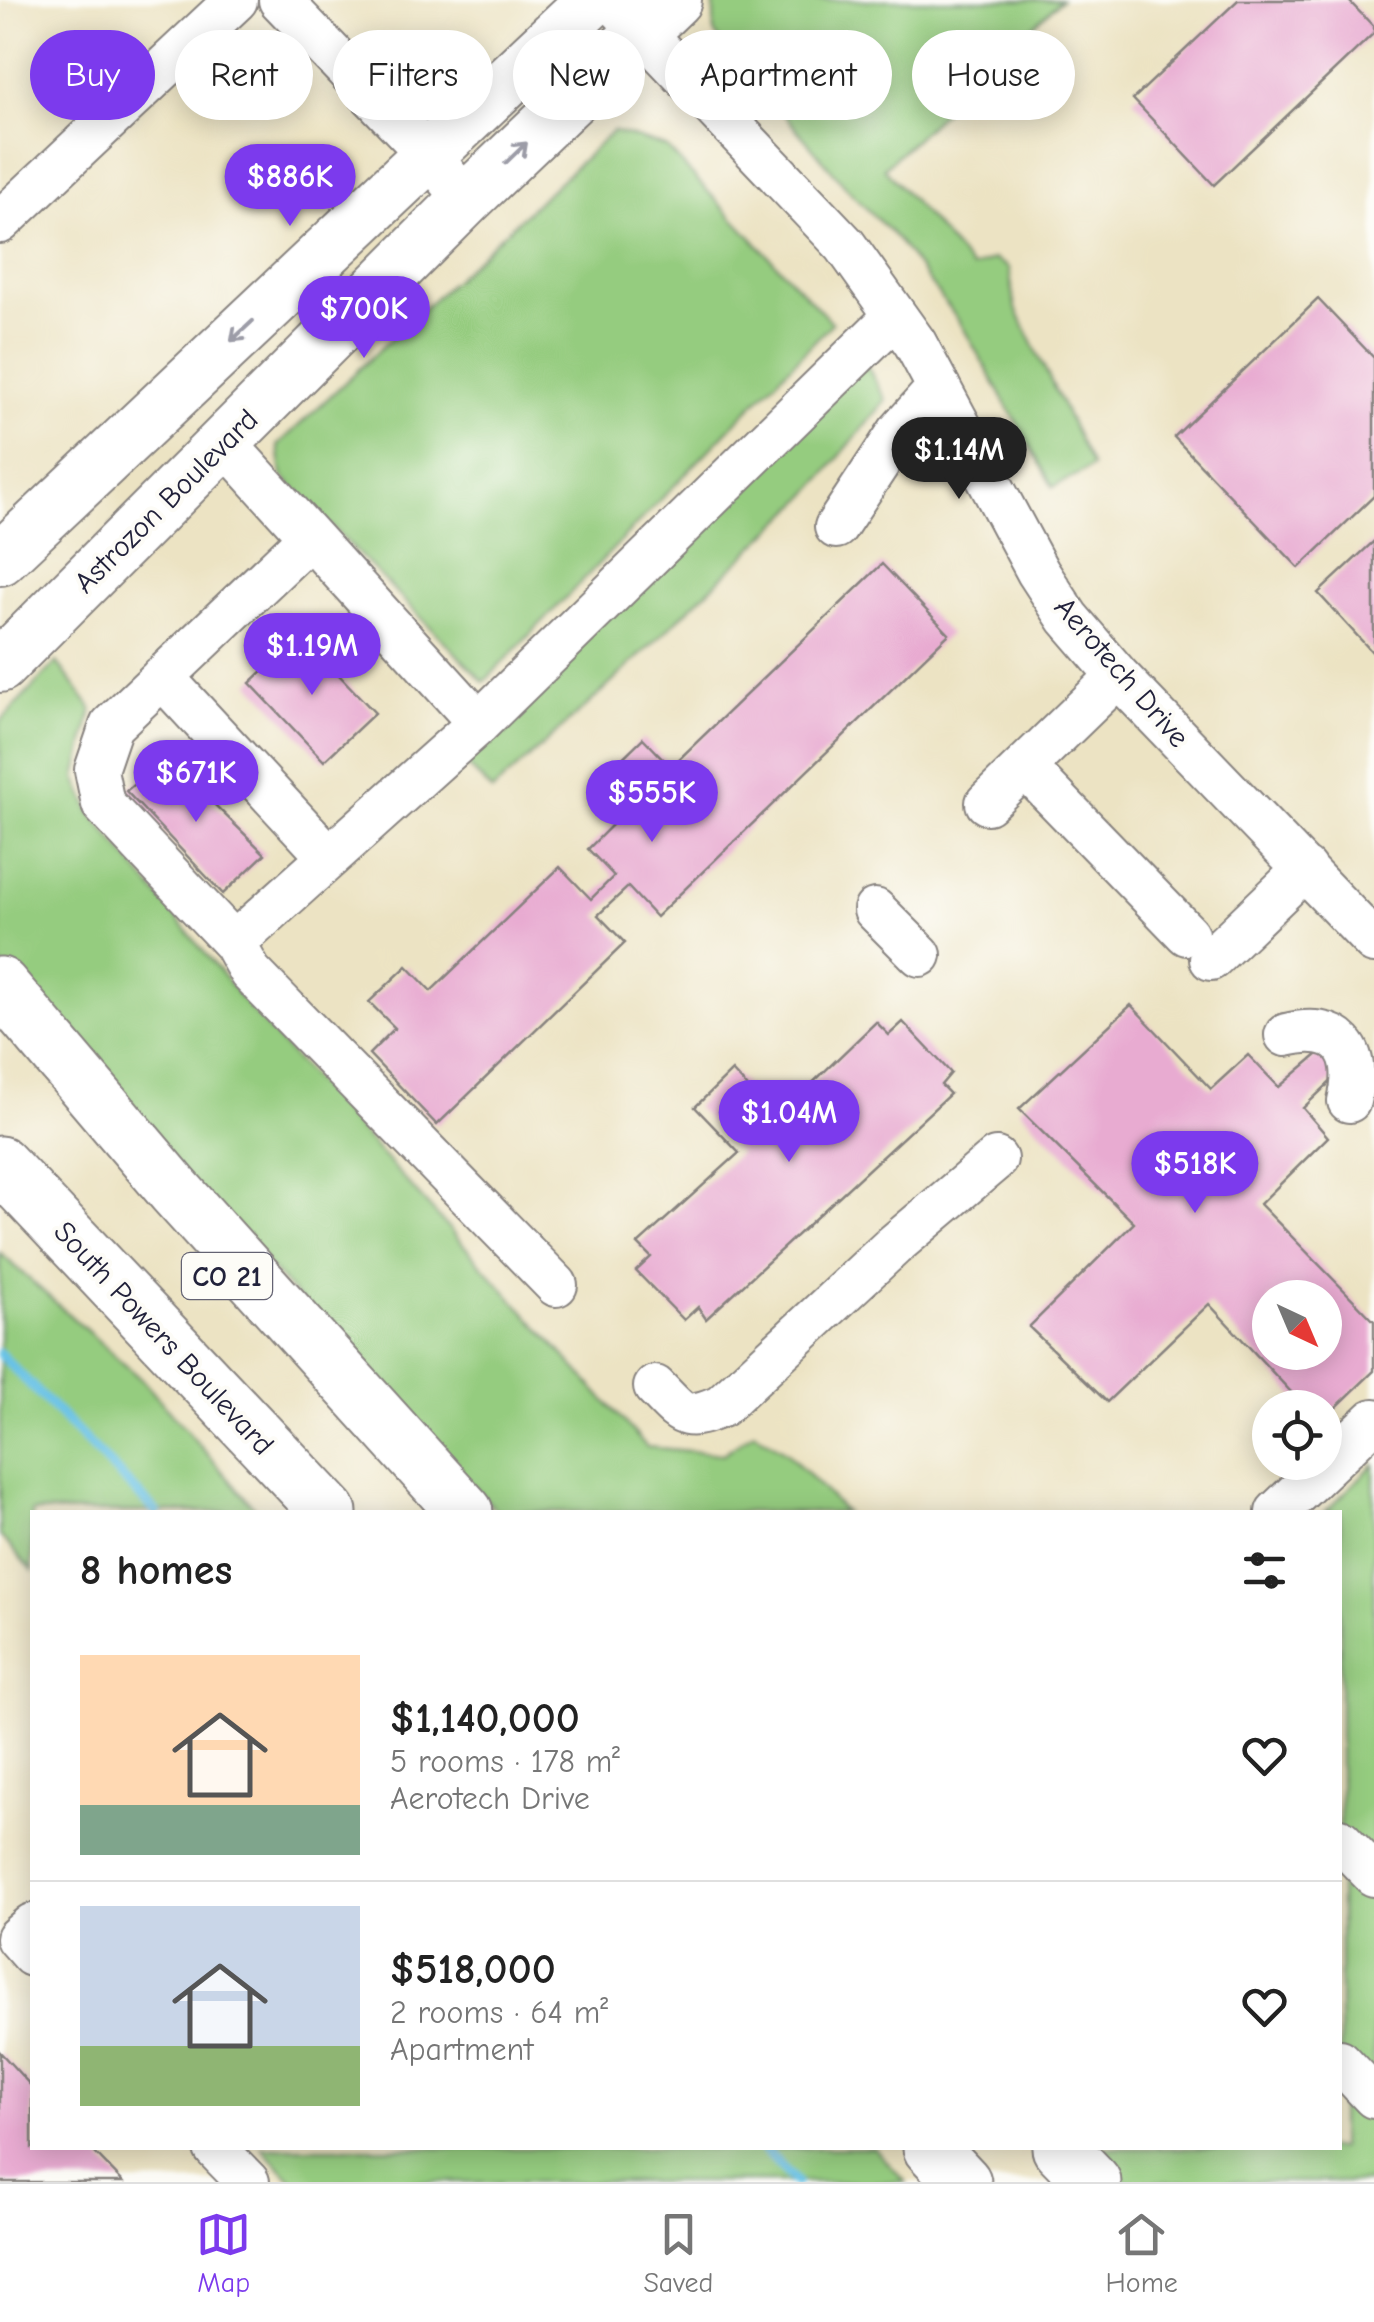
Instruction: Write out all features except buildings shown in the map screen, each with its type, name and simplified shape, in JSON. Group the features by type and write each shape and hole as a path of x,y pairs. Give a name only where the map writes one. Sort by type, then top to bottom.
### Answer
{"highway":[{"path":"0,985 174,1190 463,1510"},
{"name":"CO 21","path":"0,1039 452,1510"},
{"name":"South Powers Boulevard","path":"0,1164 326,1510"},
{"path":"0,1212 326,1510"},
{"path":"933,2150 964,2182"},
{"path":"1062,2150 1092,2182"}],"main road":[{"path":"0,559 593,0"},
{"name":"Astrozon Boulevard","path":"0,666 466,200 643,11"}],"street":[{"path":"0,222 236,0"},
{"path":"280,0 466,200"},
{"name":"Aerotech Drive","path":"643,11 846,245 896,316 1038,572 1068,618 1118,676 1374,942"},
{"path":"234,943 479,722 896,316"},
{"path":"836,526 899,432 938,388"},
{"path":"224,442 479,722"},
{"path":"310,537 111,726 96,770 102,804 234,943 250,972 556,1286"},
{"path":"986,803 1118,676"},
{"path":"162,677 330,857"},
{"path":"1025,767 1199,946 1304,869"},
{"path":"876,910 920,955"},
{"path":"1286,1035 1306,1030 1325,1033 1347,1048 1355,1076 1349,1100"},
{"path":"655,1387 681,1412 696,1417 721,1406 893,1246 996,1160"},
{"path":"1279,1510 1374,1420"},
{"path":"1342,1842 1374,1875"},
{"path":"30,1926 17,1938 30,1952"},
{"path":"1342,2063 1374,2097"},
{"path":"217,2150 248,2182"}],"green space":[{"path":"714,0 1061,0 1029,30 912,30 912,120 935,120 884,168 972,268 994,259 1009,268 1015,307 1092,467 1053,487 961,324 896,238 789,120 892,120 892,30 714,30"},
{"path":"613,131 666,147 832,323 484,682 282,476 278,445"},
{"path":"859,352 886,400 808,495 492,791 451,748"},
{"path":"57,662 92,709 76,778 92,814 256,1016 647,1447 723,1454 754,1432 787,1453 843,1510 496,1510 67,1050 0,964 0,722"},
{"path":"0,1253 143,1381 256,1510 30,1510 30,1568 0,1536"},
{"path":"1374,1464 1374,2182 1126,2182 1094,2150 1342,2150 1342,1510 1327,1510"},
{"path":"264,2150 876,2150 906,2182 294,2182"}],"waterway":[{"path":"0,1354 154,1510"},
{"path":"765,2150 796,2182"}]}
